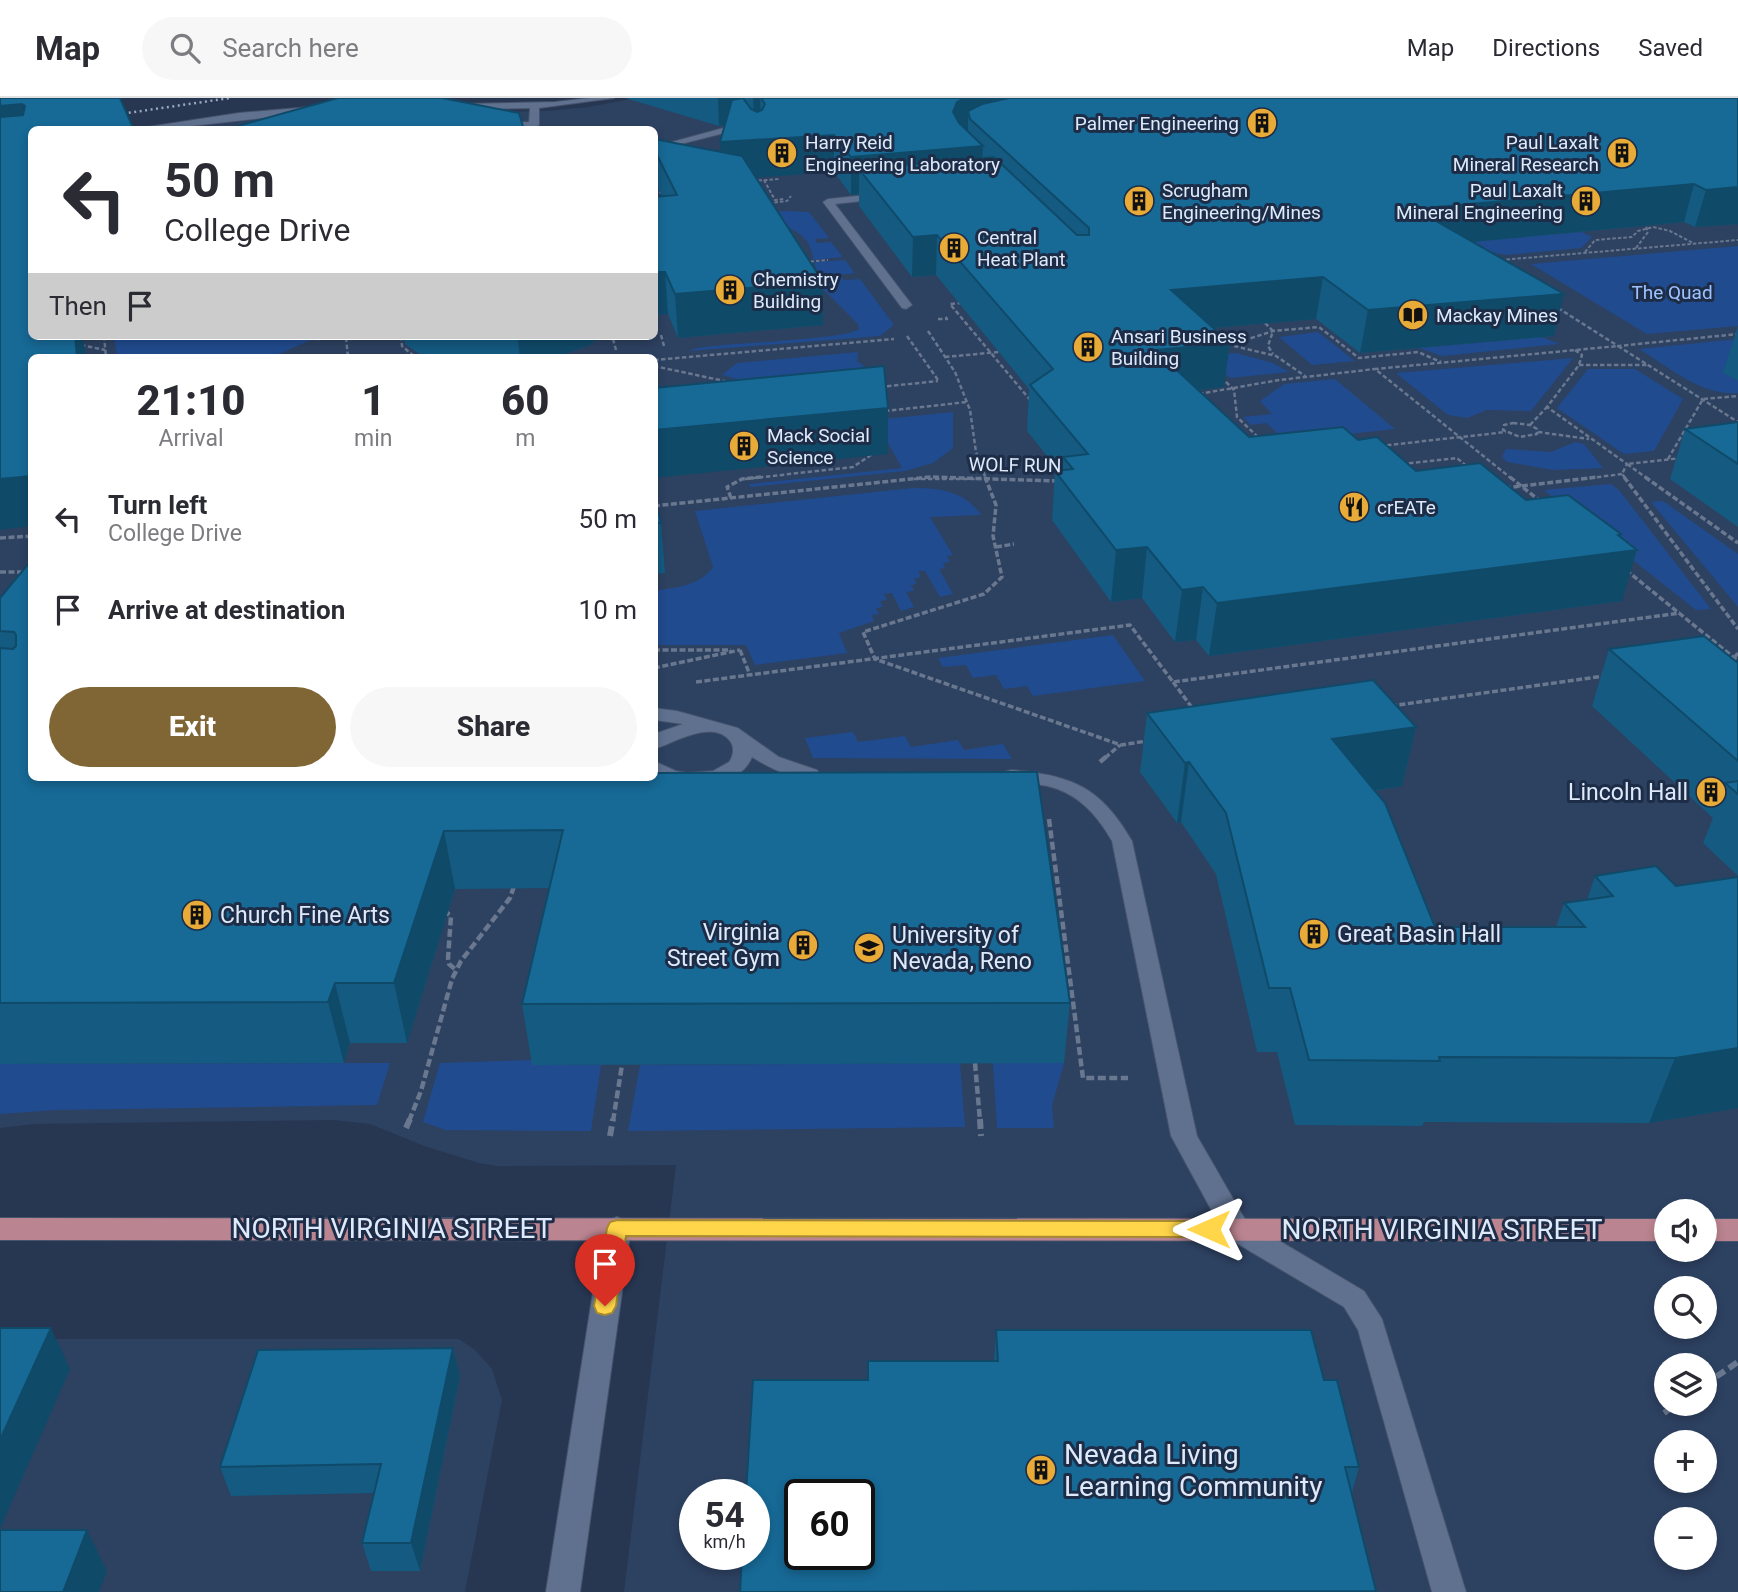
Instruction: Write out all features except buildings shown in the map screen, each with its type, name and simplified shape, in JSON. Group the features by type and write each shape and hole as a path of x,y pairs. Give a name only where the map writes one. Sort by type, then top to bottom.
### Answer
{"main road":[{"name":"NORTH VIRGINIA STREET","path":"0,1229 1654,1230"},
{"path":"1717,1230 1738,1230"}],"street":[{"path":"446,107 535,106 610,98"},
{"path":"480,125 534,125 535,106"},
{"path":"188,126 266,113 337,109"},
{"path":"677,142 759,122"},
{"path":"903,195 828,202 906,305"},
{"path":"658,715 719,729 772,761 810,774"},
{"path":"658,741 677,730 691,727 719,729"},
{"path":"710,778 736,766 742,758 740,740"},
{"path":"658,770 677,778 836,774"},
{"path":"994,775 1031,777 1071,787 1097,802 1111,819 1122,841 1184,1136 1236,1229 1353,1299 1372,1327 1449,1592"},
{"path":"563,1592 617,1228"}],"path":[{"path":"750,181 780,179"},
{"path":"764,180 775,200 792,198"},
{"path":"1640,223 1647,227 1672,231 1695,243"},
{"path":"1635,248 1648,232 1647,227"},
{"path":"1585,253 1595,240 1632,237 1637,230 1647,227"},
{"path":"1496,260 1738,240"},
{"path":"963,303 950,304 1032,403"},
{"path":"1552,304 1738,422"},
{"path":"906,305 946,357 967,402 974,428 976,452 996,505 993,536 1002,578 984,594 863,632 875,659 1121,745 1159,739"},
{"path":"1265,323 1273,331"},
{"path":"1222,347 1233,346 1273,331 1325,326"},
{"path":"1319,327 1359,358 1418,352 1441,362"},
{"path":"1273,331 1268,349 1306,377"},
{"path":"1197,394 1375,369 1738,334"},
{"path":"661,335 664,346"},
{"path":"658,360 894,339"},
{"path":"104,340 106,354"},
{"path":"401,340 402,346 411,354"},
{"path":"613,340 617,350"},
{"path":"71,342 105,350"},
{"path":"1233,346 1276,356"},
{"path":"1530,425 1579,365 1582,355 1575,350"},
{"path":"946,357 999,352"},
{"path":"1579,365 1648,365"},
{"path":"658,367 734,384"},
{"path":"1213,369 1234,390 1237,417 1263,442"},
{"path":"1375,369 1542,502"},
{"path":"870,388 938,381"},
{"path":"1703,400 1738,396"},
{"path":"1667,459 1703,400"},
{"path":"875,412 967,402"},
{"path":"1547,407 1736,540"},
{"path":"1506,432 1502,427 1508,424 1530,425 1538,432 1594,440"},
{"path":"1376,446 1506,432 1526,437 1538,432"},
{"path":"731,498 727,487 741,478 853,467 871,455 866,445"},
{"path":"1627,464 1691,457"},
{"path":"1390,466 1457,458 1474,472"},
{"path":"1622,474 1627,464"},
{"path":"1495,489 1622,474"},
{"path":"1622,474 1738,629"},
{"name":"WOLF RUN","path":"658,506 930,477 1067,480"},
{"path":"0,538 28,536"},
{"path":"996,547 1014,544"},
{"path":"1626,570 1736,660"},
{"path":"0,572 28,572"},
{"path":"1173,682 1680,613"},
{"path":"695,682 1130,625 1195,712"},
{"path":"658,650 740,650"},
{"path":"740,650 750,675"},
{"path":"658,667 740,650"},
{"path":"1736,660 1738,653"},
{"path":"1723,659 1736,660"},
{"path":"1378,708 1609,675"},
{"path":"1049,829 1083,1078 1129,1078"},
{"path":"406,1128 421,1091 452,979 510,898 518,871"},
{"path":"433,908 451,916 453,927 446,954 449,964 456,970"},
{"path":"975,1063 981,1136"},
{"path":"610,1136 622,1065"},
{"path":"1717,1376 1738,1362"}],"shaded area":[{"name":"University of Nevada, Reno","path":"637,98 1738,98 1738,1592 624,1592 676,1165 497,1166 427,1147 370,1124 334,1120 34,1124 0,1128 0,154 28,313 28,340 658,340 658,126 202,126 287,116 547,111"},
{"path":"0,1339 459,1339 475,1350 492,1369 502,1400 465,1592 0,1592"}],"green space":[{"path":"809,212 829,238 815,239 817,243 831,242 843,257 813,260 808,244 797,232 780,225 739,219 682,218"},
{"path":"1455,225 1514,232 1523,237 1582,232 1592,237 1581,248 1506,255 1479,250"},
{"name":"The Quad","path":"1738,246 1738,326 1647,334 1531,264"},
{"path":"845,260 855,273 840,275 844,280 860,279 894,325 880,336 689,351 713,346 835,335 859,329 858,324 823,289 814,262"},
{"path":"1318,332 1355,361 1312,365 1279,337"},
{"path":"1542,337 1559,344 1442,356 1419,348"},
{"path":"1738,339 1724,373 1738,381 1738,393 1724,393 1698,385 1639,349"},
{"path":"115,340 311,340 279,354 117,354"},
{"path":"858,352 857,361 868,369 744,381 722,375 737,363"},
{"path":"1236,353 1273,363 1289,372 1230,378 1207,356"},
{"path":"1573,358 1531,411 1487,410 1467,418 1448,415 1396,373"},
{"path":"1588,369 1635,369 1683,399 1654,451 1624,454 1557,408"},
{"path":"1335,379 1395,429 1286,441 1266,423 1251,425 1243,417 1272,414 1260,401 1284,384"},
{"path":"953,412 953,448 933,463 905,471 750,487 749,484 902,468 875,420"},
{"path":"1575,442 1584,444 1603,468 1553,470 1507,462 1502,457 1506,449 1551,452"},
{"path":"1611,484 1619,490 1711,609 1696,610 1544,490"},
{"path":"913,488 951,492 975,507 981,515 930,517 953,555 947,556 950,562 943,563 945,568 939,569 953,594 940,597 925,571 918,571 921,577 914,579 917,584 911,585 914,591 906,592 914,607 901,611 892,593 884,594 887,600 880,601 883,607 876,608 879,614 872,615 874,621 839,633 847,653 755,665 746,645 658,645 658,590 694,582 713,567 695,511"},
{"path":"1663,501 1738,554 1738,607 1651,502"},
{"path":"1113,635 1145,681 1033,696 1027,686 1004,689 996,675 973,678 966,665 943,667 938,658"},
{"path":"853,732 858,742 905,736 911,747 958,740 964,750 1003,744 1012,759 813,758 805,738"},
{"path":"533,1060 533,1065 601,1065 591,1131 446,1130 423,1122 440,1063"},
{"path":"390,1063 377,1105 55,1110 0,1114 0,1064"},
{"path":"960,1063 965,1127 628,1131 640,1065"},
{"path":"993,1063 1064,1063 1052,1106 1054,1128 997,1128"}],"railway":[{"path":"107,116 230,98"}],"place":[{"name":"Palmer Engineering","path":"1262,123"},
{"name":"Harry Reid Engineering Laboratory","path":"782,153"},
{"name":"Paul Laxalt Mineral Research","path":"1622,153"},
{"name":"Scrugham Engineering/Mines","path":"1139,201"},
{"name":"Paul Laxalt Mineral Engineering","path":"1586,201"},
{"name":"Central Heat Plant","path":"954,248"},
{"name":"Chemistry Building","path":"730,290"},
{"name":"Mackay Mines","path":"1413,315"},
{"name":"Ansari Business Building","path":"1088,347"},
{"name":"Mack Social Science","path":"744,446"},
{"name":"crEATe","path":"1354,507"},
{"name":"Lincoln Hall","path":"1711,792"},
{"name":"Church Fine Arts","path":"197,915"},
{"name":"Great Basin Hall","path":"1314,934"},
{"name":"Virginia Street Gym","path":"803,945"},
{"name":"University of Nevada, Reno","path":"869,948"},
{"name":"Nevada Living Learning Community","path":"1041,1470"}],"route":[{"path":"605,1306 617,1228 1209,1229"}]}
